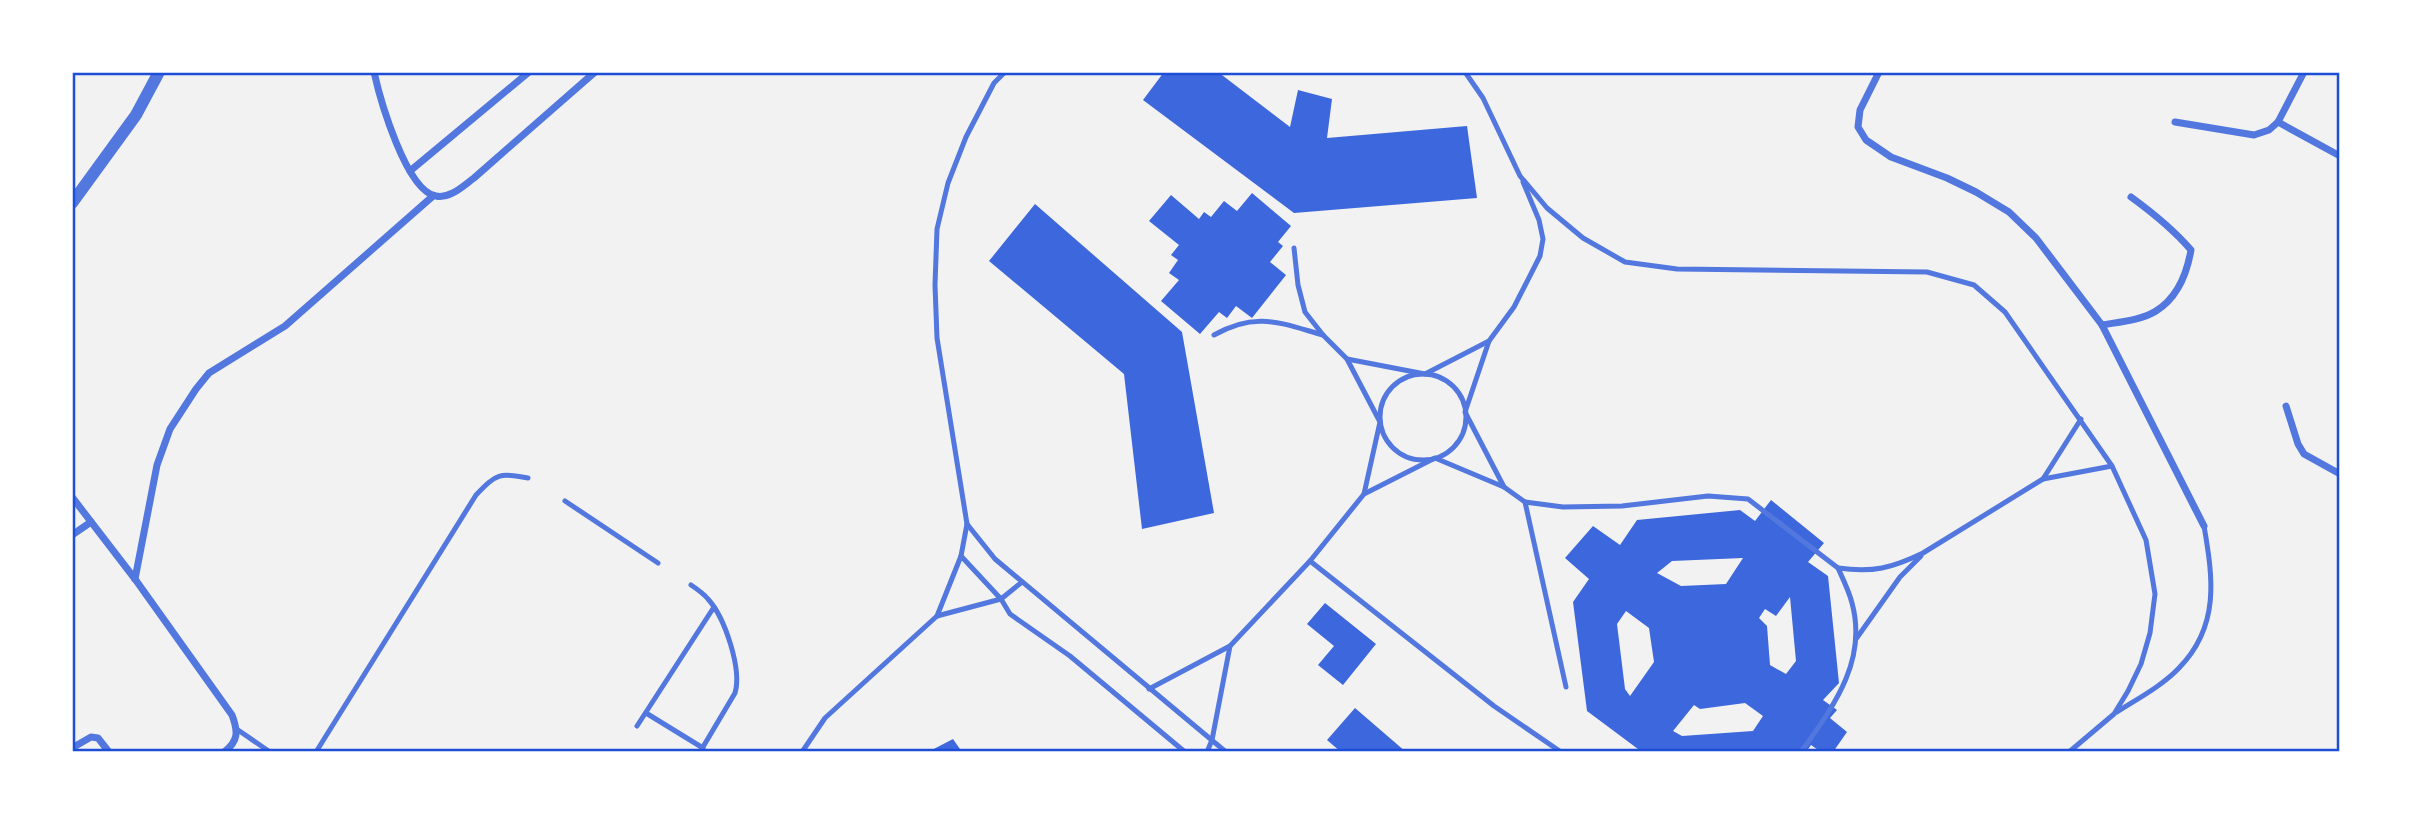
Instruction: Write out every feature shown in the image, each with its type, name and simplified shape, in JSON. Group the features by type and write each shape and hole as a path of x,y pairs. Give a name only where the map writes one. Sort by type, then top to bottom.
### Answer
{"street":[{"path":"72,203 135,115 159,72"},
{"path":"374,72 410,171 422,190 433,196 454,192 474,178 595,72"},
{"path":"410,171 529,72"},
{"path":"1879,72 1860,110 1858,127 1866,140 1891,157 1947,178 2009,212 2036,238 2102,325 2204,526"},
{"path":"2175,121 2254,135 2269,130 2278,122 2304,72"},
{"path":"2278,122 2340,156"},
{"path":"135,579 157,465 170,429 196,389 209,373 285,326 433,196"},
{"path":"2102,325 2155,312 2183,281 2189,265 2191,250 2183,240 2160,218 2130,197"},
{"path":"2286,406 2298,444 2304,454 2340,474"},
{"path":"72,497 135,579 232,715 238,730 234,744 224,752"},
{"path":"72,535 91,522"},
{"path":"72,748 91,737 98,738 109,752"}],"lane":[{"path":"802,752 825,718 937,616 961,556 967,524 937,338 937,229 948,183 966,137 994,83 1005,72"},
{"path":"1149,689 1230,646 1310,561 1364,494 1448,452 1459,441 1465,427 1465,412 1489,341 1519,298 1540,256 1543,239 1539,220 1520,176 1483,97 1465,72"},
{"path":"1520,176 1547,208 1583,238 1625,262 1677,269 1927,272 1974,285 2005,312 2112,466 2146,540 2155,594 2150,633 2141,664 2114,714"},
{"path":"1294,248 1298,285 1305,312 1347,359 1380,422 1384,436 1399,452 1420,460 1435,458 1504,487 1525,502 1563,507 1622,506 1709,496 1748,499 1838,568 1852,602 1855,640 1847,676 1837,701 1801,752"},
{"path":"1214,335 1233,324 1268,320 1323,335"},
{"path":"1364,494 1384,400 1397,383 1410,376 1425,374 1489,341"},
{"path":"1347,359 1425,374 1440,378 1452,386 1461,398 1465,412 1504,487"},
{"path":"2043,479 2081,419"},
{"path":"1838,568 1868,571 1884,569 1923,553 2043,479 2112,466"},
{"path":"316,752 476,495 490,481 504,474 528,478"},
{"path":"565,501 658,563"},
{"path":"1525,502 1566,687"},
{"path":"967,524 995,559 1226,752"},
{"path":"2069,752 2114,714 2179,668 2193,648 2208,620 2211,605 2212,570 2204,526"},
{"path":"1855,640 1900,577 1923,553"},
{"path":"961,556 1001,599 1010,614 1070,656 1185,752"},
{"path":"1310,561 1494,706 1561,752"},
{"path":"937,616 1001,599 1022,582"},
{"path":"646,713 701,750 735,693 738,682 729,643 709,599 691,585"},
{"path":"637,726 714,607"},
{"path":"1207,752 1212,740 1230,646"},
{"path":"238,730 270,752"}],"building":[{"path":"1164,72 1218,72 1290,127 1298,90 1332,99 1327,138 1467,126 1477,198 1294,213 1143,100"},
{"path":"1252,193 1291,226 1278,242 1283,246 1270,262 1286,275 1252,318 1236,306 1227,318 1219,312 1200,334 1161,301 1179,280 1169,273 1178,260 1171,255 1179,245 1149,221 1171,195 1199,219 1204,212 1211,217 1224,201 1237,211"},
{"path":"1035,204 1182,332 1214,513 1142,529 1124,374 989,261"},
{"path":"1771,500 1824,543 1808,562 1828,576 1839,683 1823,700 1837,710 1830,718 1847,732 1833,752 1821,752 1811,745 1806,752 1642,752 1587,711 1573,602 1589,579 1565,558 1593,526 1620,545 1637,520 1740,510 1755,521","holes":["1743,558 1726,584 1681,586 1657,573 1672,561","1790,597 1796,661 1786,674 1770,665 1767,626 1759,618 1765,609 1776,616","1626,611 1649,628 1654,662 1630,696 1625,689 1617,624","1745,703 1763,716 1753,731 1682,736 1673,731 1694,705 1700,709"]},
{"path":"1325,603 1376,644 1343,685 1318,665 1334,646 1307,624"},
{"path":"1355,708 1406,752 1341,752 1327,740"},
{"path":"953,739 962,752 928,752"}]}
